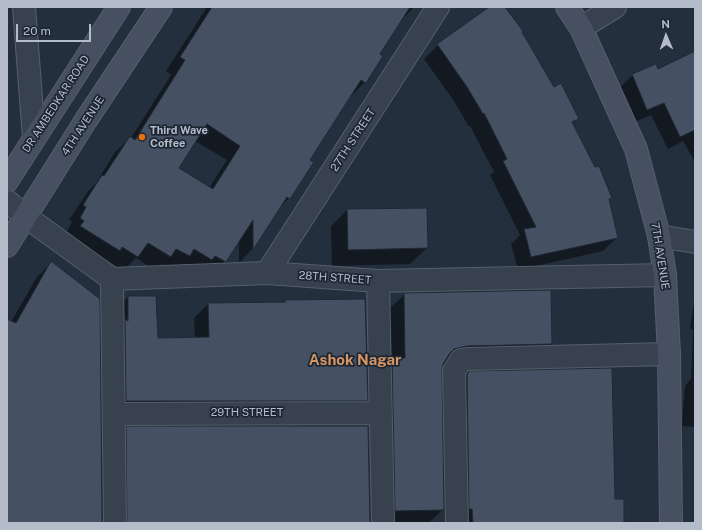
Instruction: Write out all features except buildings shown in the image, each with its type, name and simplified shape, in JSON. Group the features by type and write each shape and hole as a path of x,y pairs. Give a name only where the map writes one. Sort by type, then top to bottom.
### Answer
{"main road":[{"name":"DR AMBEDKAR ROAD","path":"7,181 119,7"},
{"name":"4TH AVENUE","path":"7,246 86,120 161,7"},
{"name":"7TH AVENUE","path":"567,7 581,28 636,149 659,236 665,275 671,523"}],"street":[{"path":"24,7 34,138"},
{"name":"27TH STREET","path":"268,273 438,7"},
{"path":"581,28 615,7"},
{"path":"7,201 25,216 112,279 115,523"},
{"path":"659,236 695,242"},
{"name":"28TH STREET","path":"112,279 268,273 378,281 665,275"},
{"path":"378,281 383,523"},
{"path":"457,523 454,371 460,360 467,358 668,354"},
{"name":"29TH STREET","path":"114,414 380,412"}],"place":[{"name":"Third Wave Coffee","path":"142,137"}],"district":[{"name":"Ashok Nagar","path":"355,360"}]}
